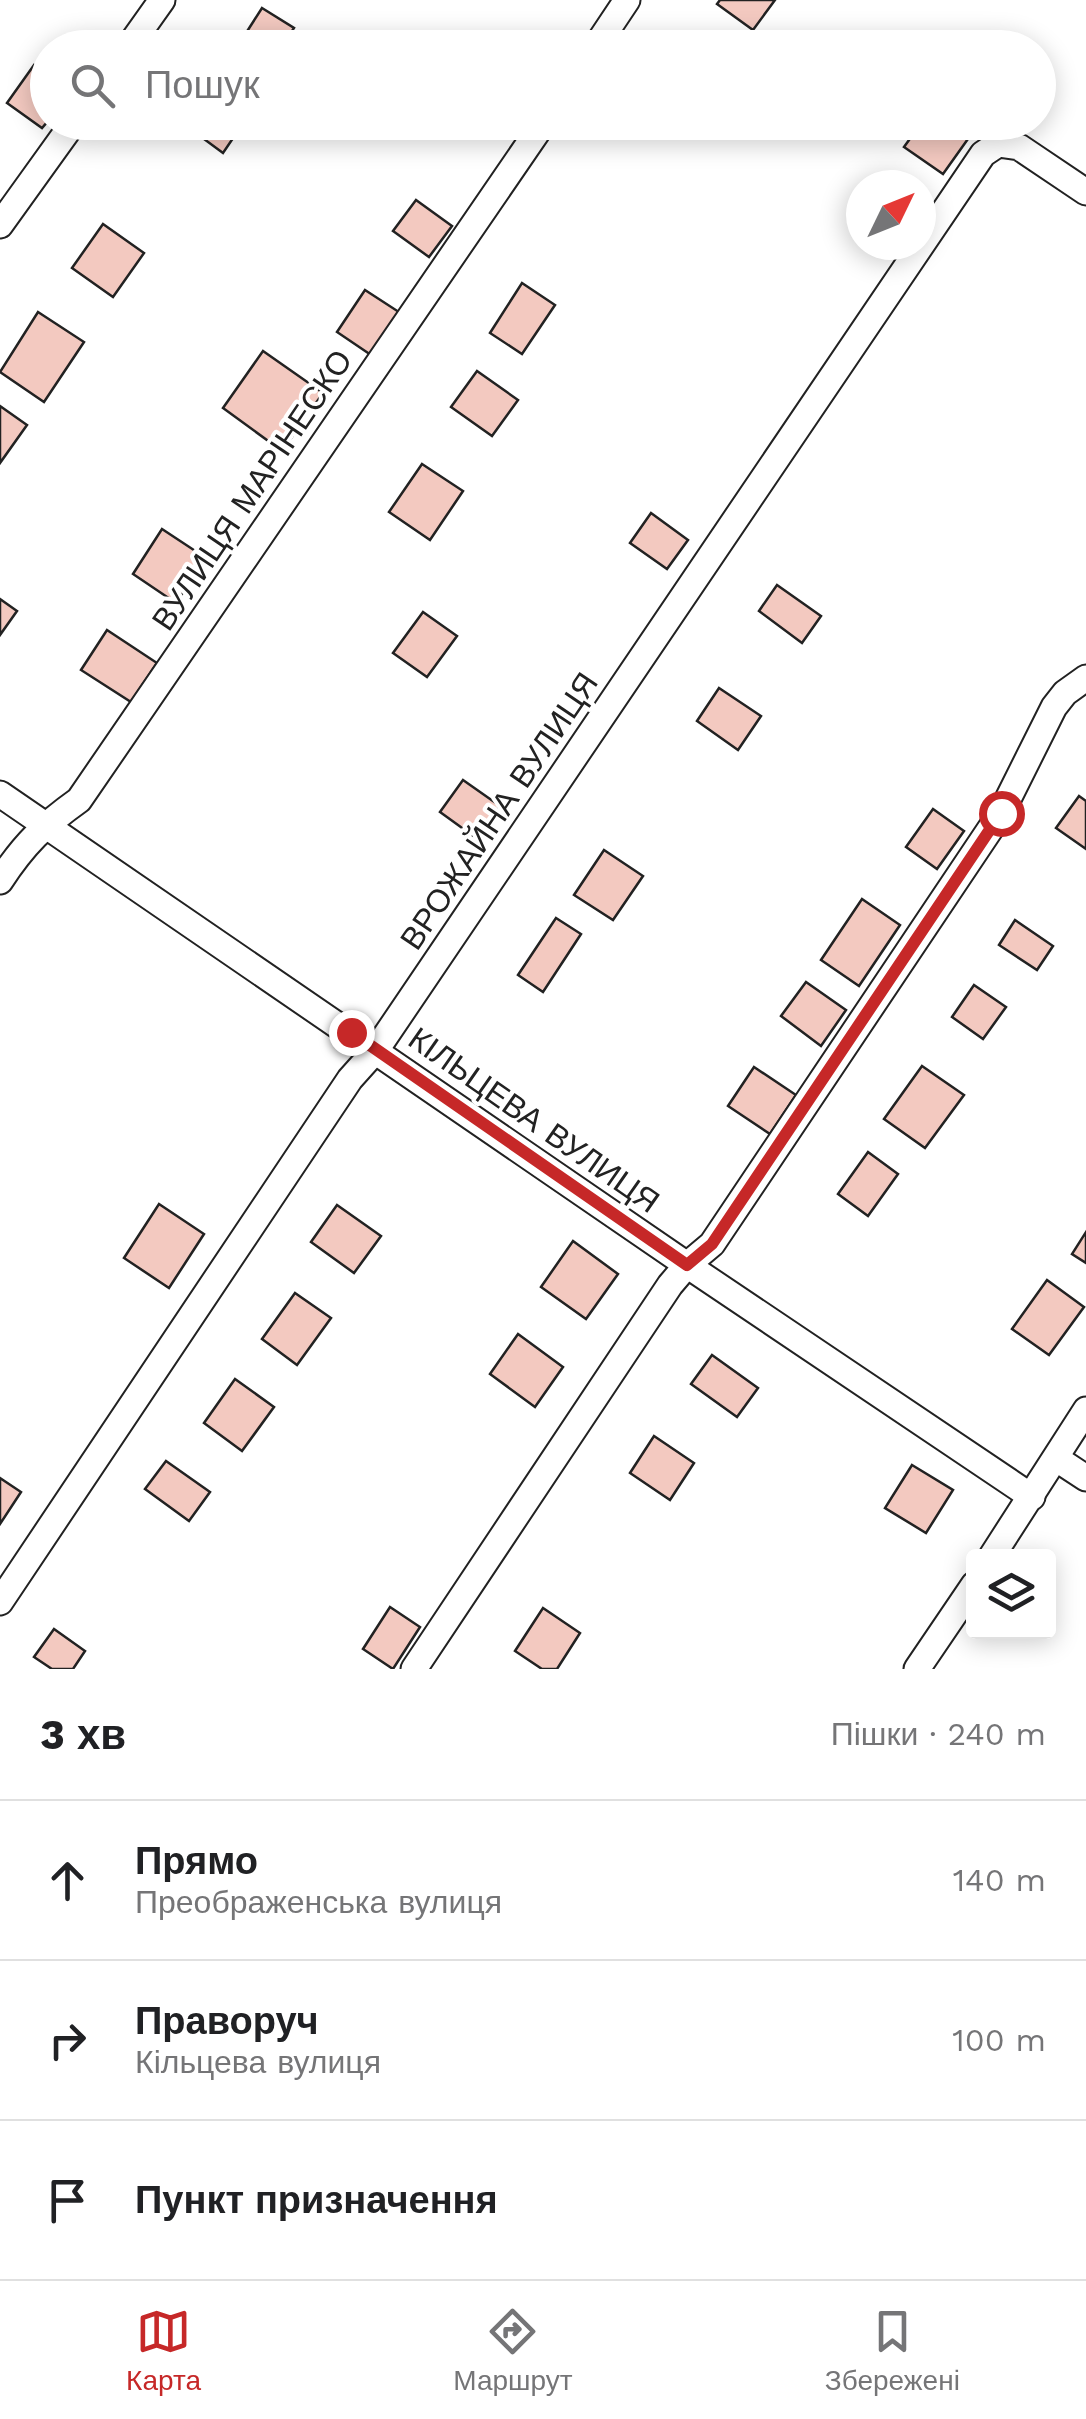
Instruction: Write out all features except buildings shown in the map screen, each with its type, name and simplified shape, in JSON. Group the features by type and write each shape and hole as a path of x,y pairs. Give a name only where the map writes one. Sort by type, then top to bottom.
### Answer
{"street":[{"path":"141,30 162,0"},
{"path":"607,30 628,0"},
{"path":"0,225 61,140"},
{"name":"ВУЛИЦЯ МАРІНЕСКО","path":"0,881 23,846 45,824 79,800 532,140"},
{"name":"ВРОЖАЙНА ВУЛИЦЯ","path":"0,1602 350,1080 376,1050 983,154 998,144 1019,148 1086,192"},
{"path":"414,1669 670,1284 712,1244 1001,813 1054,707 1086,678"},
{"name":"КІЛЬЦЕВА ВУЛИЦЯ","path":"0,794 1032,1497"},
{"path":"997,1549 1086,1410"},
{"path":"1057,1458 1086,1478"},
{"path":"917,1669 966,1596"}],"route":[{"path":"351,1032 687,1265 712,1244 1001,813"}]}
